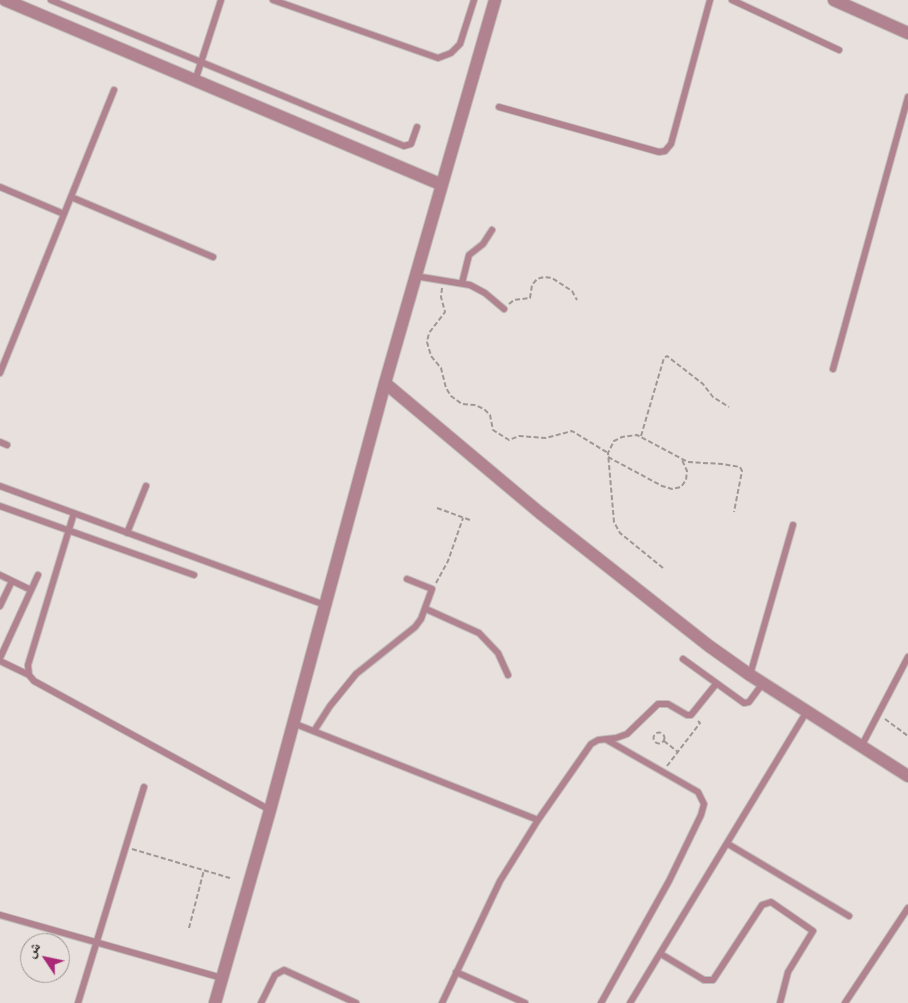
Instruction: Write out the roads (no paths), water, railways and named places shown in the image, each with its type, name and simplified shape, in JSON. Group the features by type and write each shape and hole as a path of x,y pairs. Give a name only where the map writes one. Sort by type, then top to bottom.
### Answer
{"street":[{"path":"5,0 440,184"},
{"path":"215,1003 270,810 440,184 495,0"},
{"path":"834,0 908,33"},
{"path":"385,383 547,519 674,619 750,675 908,776"}],"lane":[{"path":"51,0 404,146 411,144 417,126"},
{"path":"196,81 221,0"},
{"path":"273,0 438,58 451,54 460,44 474,0"},
{"path":"499,107 658,152 665,151 671,144 710,0"},
{"path":"732,0 839,50"},
{"path":"0,374 114,90"},
{"path":"833,369 908,97"},
{"path":"0,187 64,214"},
{"path":"71,197 213,256"},
{"path":"462,283 469,255 482,244 492,230"},
{"path":"415,276 462,283 485,293 504,309"},
{"path":"0,486 325,605"},
{"path":"127,533 146,486"},
{"path":"0,506 194,575"},
{"path":"29,676 28,665 74,513"},
{"path":"750,675 793,525"},
{"path":"0,575 31,590"},
{"path":"38,575 3,643 0,660 29,676 34,681 270,810"},
{"path":"314,731 327,710 356,674 415,627 426,609 432,589 407,579"},
{"path":"1,603 12,581"},
{"path":"426,609 479,633 498,653 508,676"},
{"path":"862,746 908,657"},
{"path":"683,660 746,703 763,683"},
{"path":"442,1003 493,894 538,820 591,744 627,734 654,705 661,702 687,715 691,715 716,684"},
{"path":"630,1003 807,711"},
{"path":"293,723 538,820"},
{"path":"602,1003 669,881 703,808 702,797 698,792 606,739"},
{"path":"78,1003 144,787"},
{"path":"728,844 849,916"},
{"path":"661,954 704,980 713,980 762,905 771,902 813,931 788,972 780,1003"},
{"path":"845,1003 908,908"},
{"path":"0,914 222,978"},
{"path":"262,1003 275,975 284,970 356,1003"},
{"path":"456,972 525,1003"}]}
